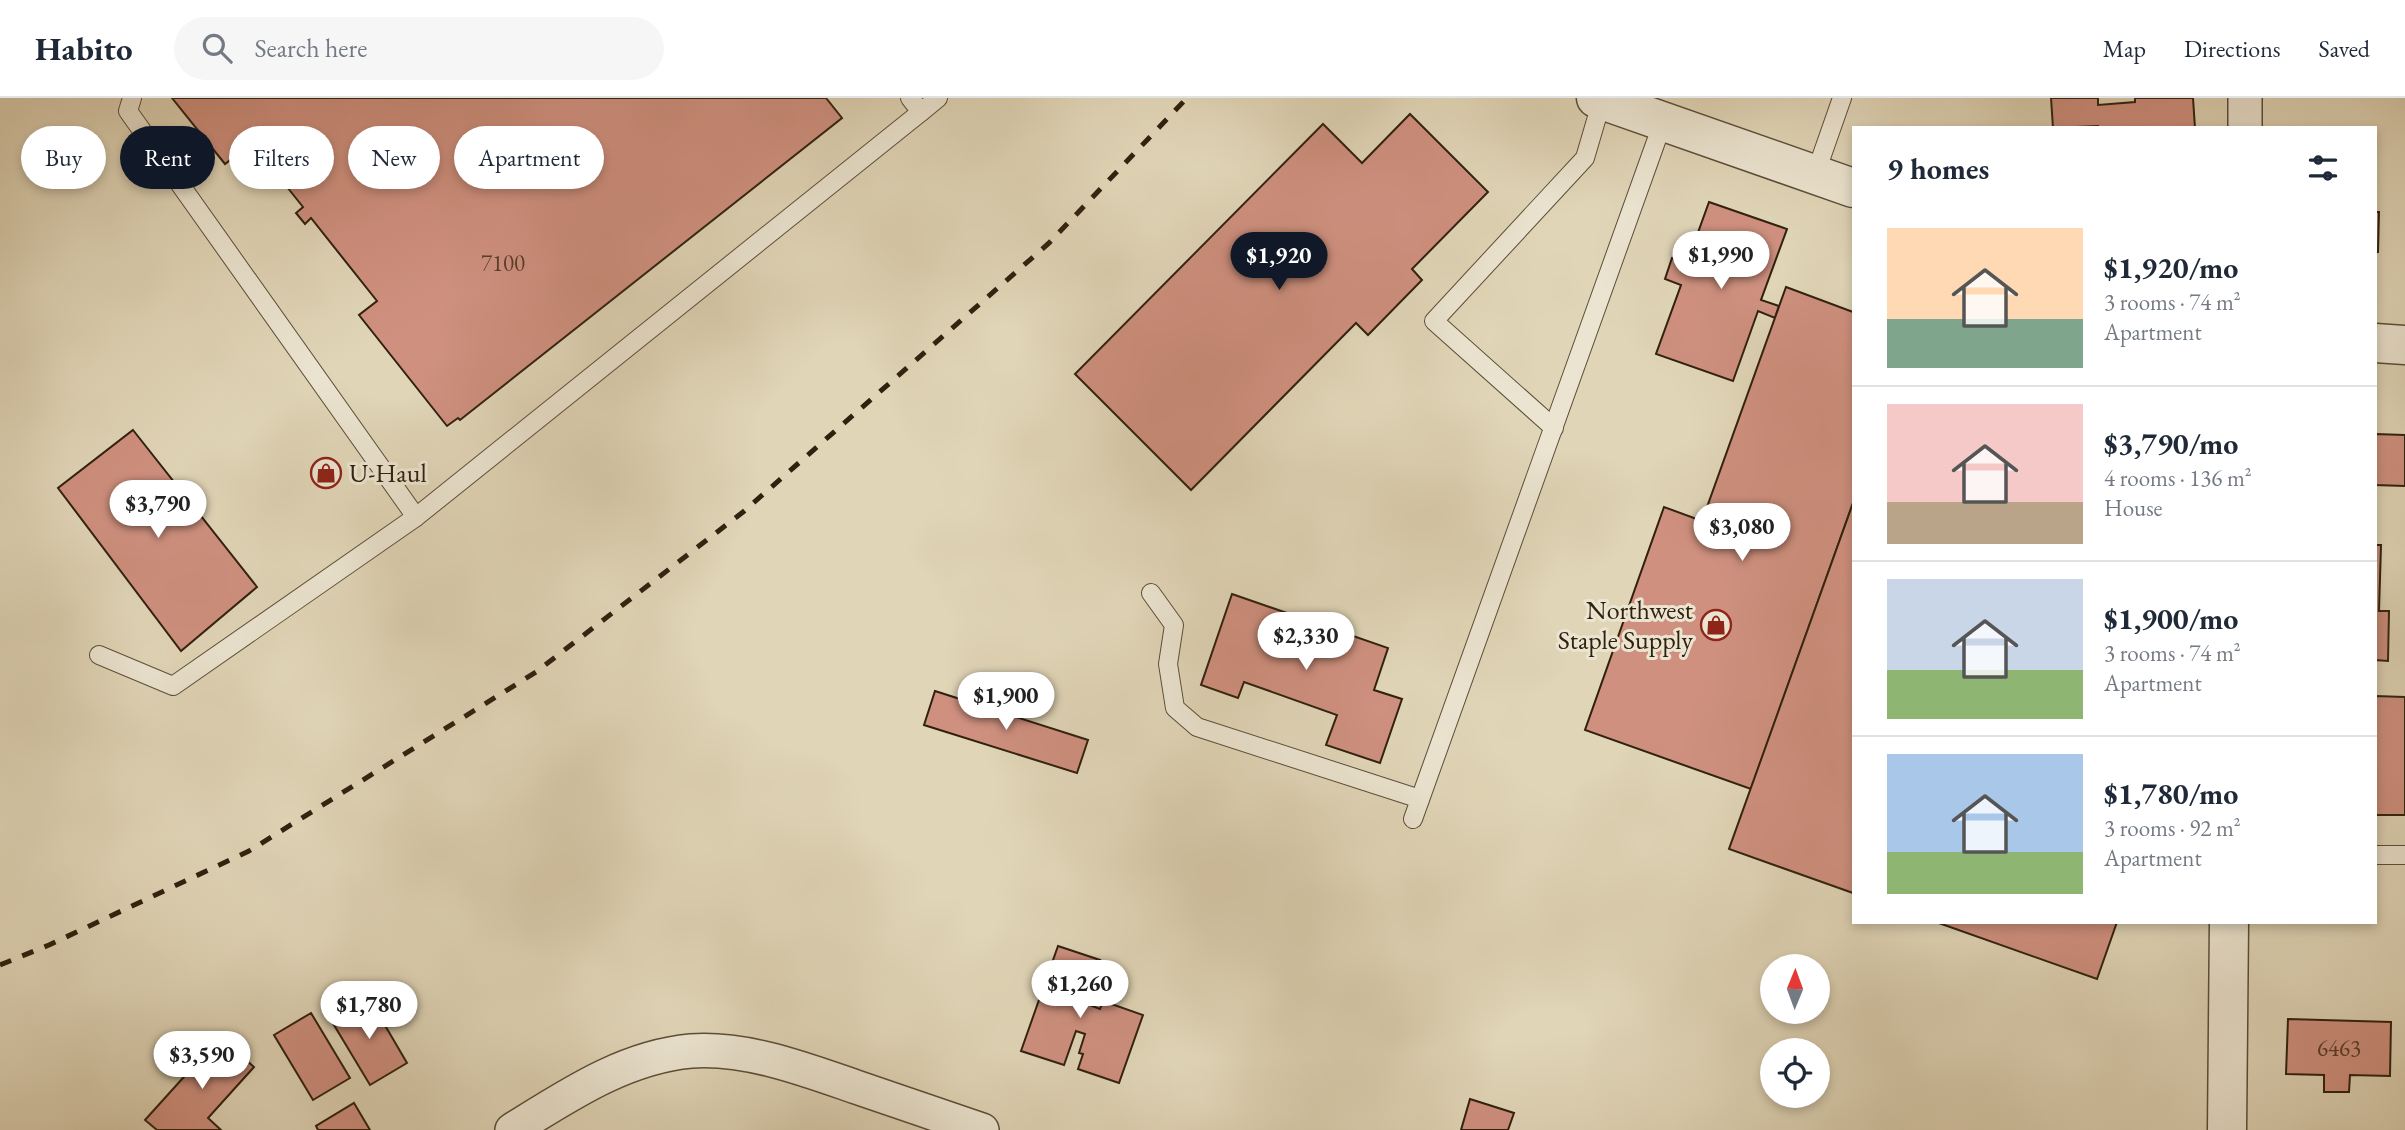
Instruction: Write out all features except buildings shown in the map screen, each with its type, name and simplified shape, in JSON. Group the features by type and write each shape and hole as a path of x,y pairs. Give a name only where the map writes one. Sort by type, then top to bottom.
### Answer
{"street":[{"path":"2245,98 2245,126"},
{"path":"1627,106 1852,188"},
{"path":"2377,343 2405,345"},
{"path":"2227,1130 2228,924"},
{"path":"512,1130 582,1086 643,1062 691,1051 742,1054 808,1071 982,1130"}],"lane":[{"path":"132,98 128,111 416,517"},
{"path":"99,655 173,686 416,517 915,105 938,98"},
{"path":"1815,175 1842,98"},
{"path":"1413,819 1553,428 1627,106"},
{"path":"1553,428 1434,321 1585,158 1627,106"},
{"path":"1151,593 1174,625 1168,664 1175,708 1197,727 1420,799"},
{"path":"2377,855 2405,855"}],"railway":[{"path":"0,965 49,945 249,851 536,672 743,512 1049,243 1187,98"}],"place":[{"name":"U-Haul","path":"326,473"},
{"name":"Northwest Staple Supply","path":"1716,625"}]}
